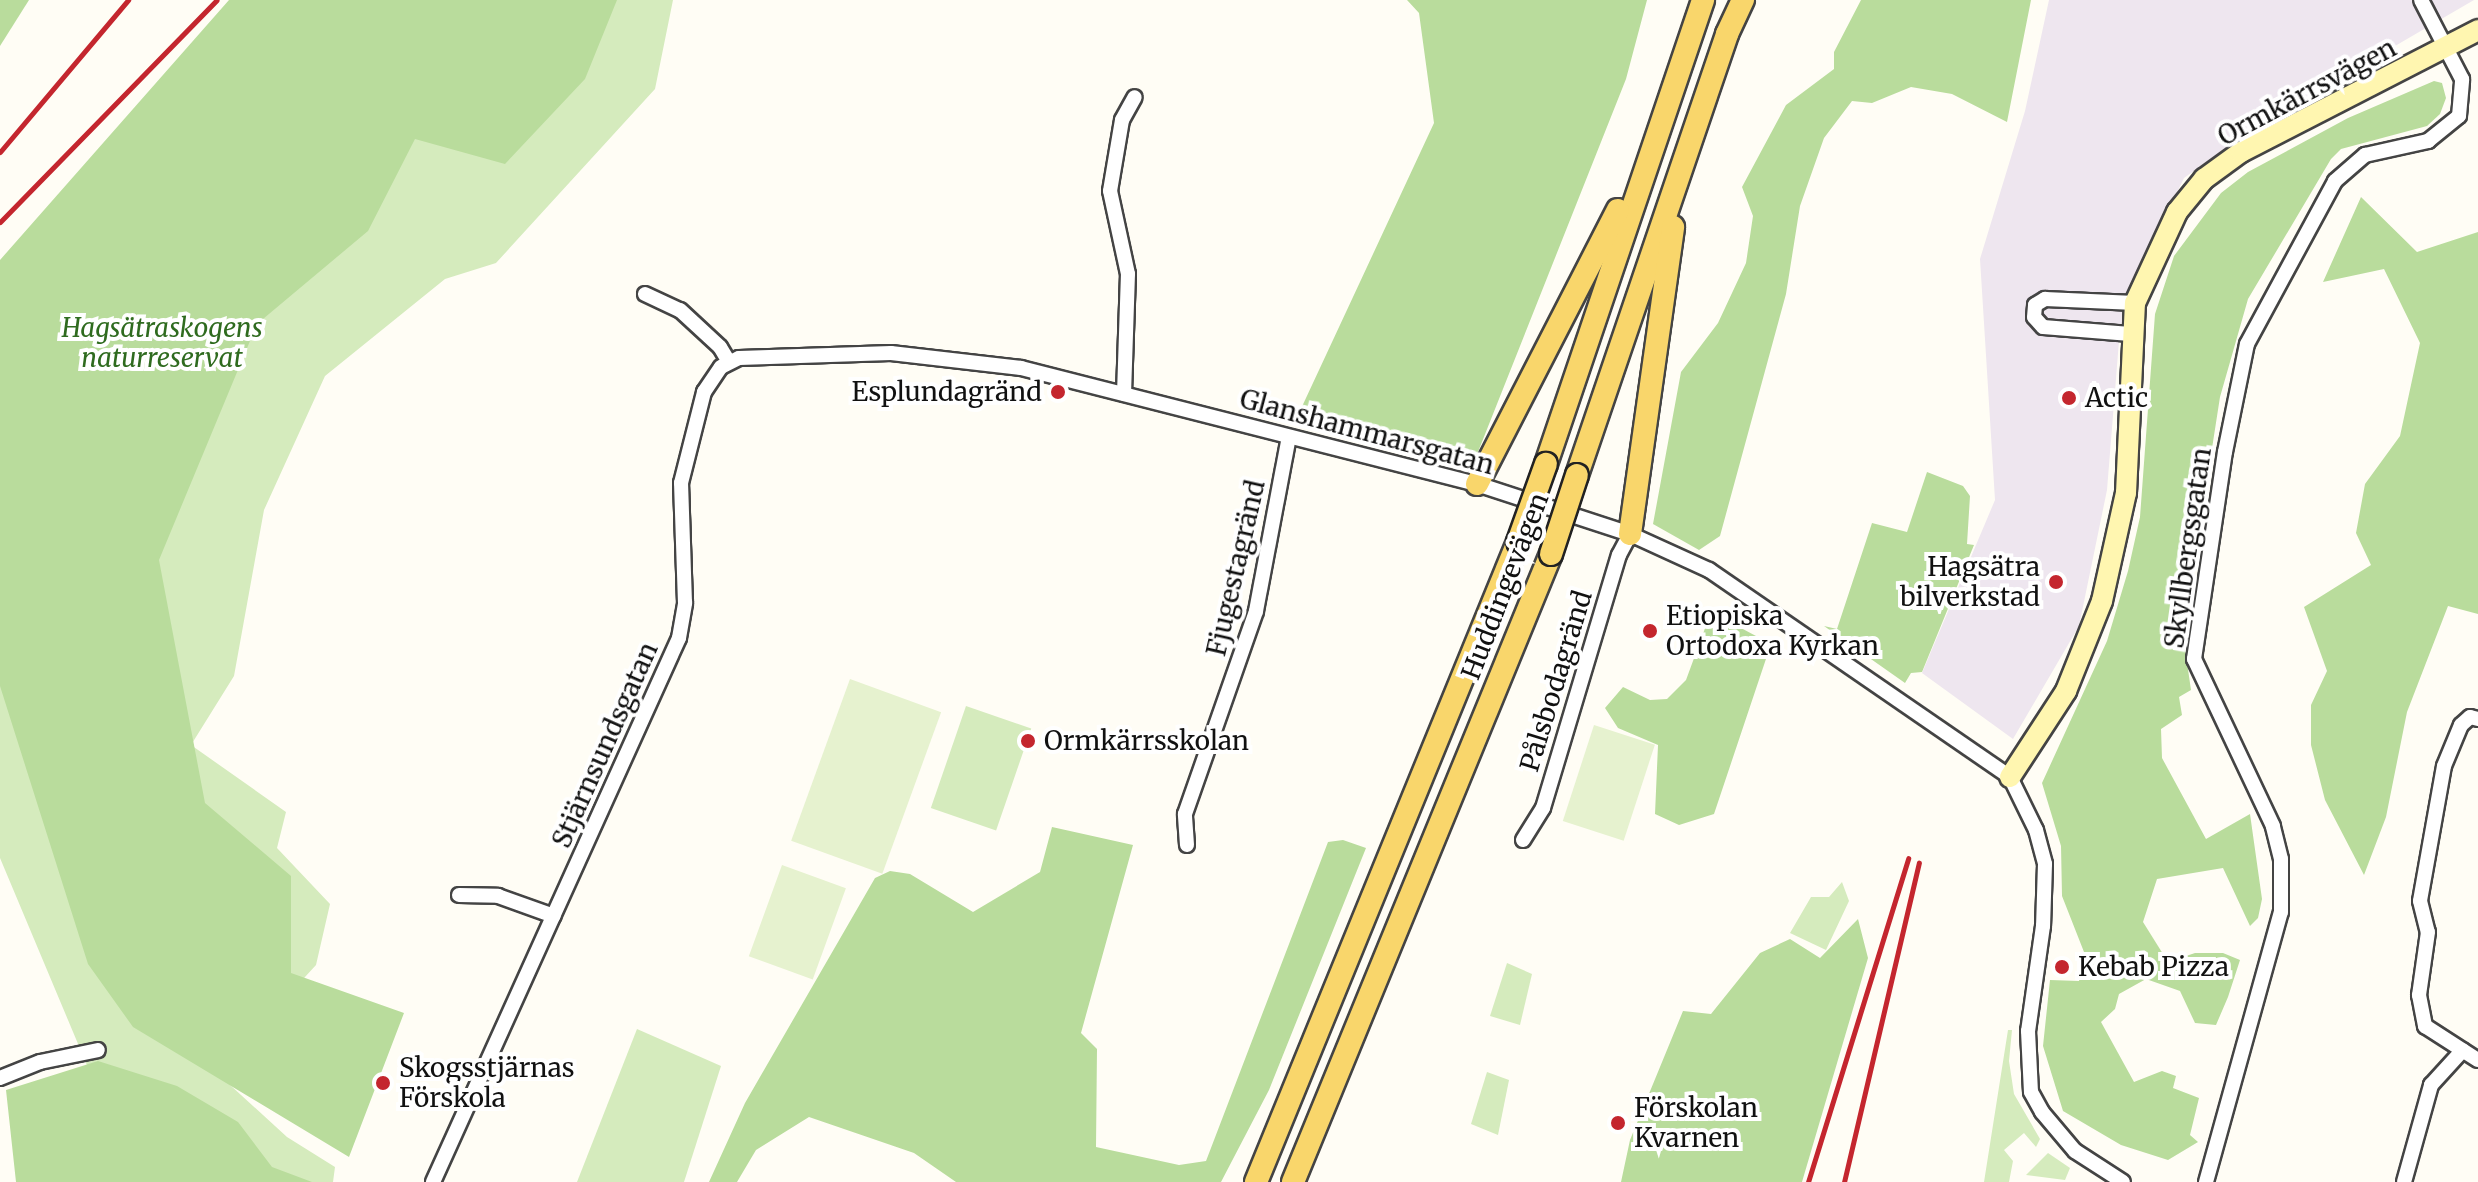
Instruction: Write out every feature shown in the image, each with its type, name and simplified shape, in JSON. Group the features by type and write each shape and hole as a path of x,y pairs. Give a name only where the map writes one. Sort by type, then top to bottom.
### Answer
{"main road":[{"name":"Huddingevägen","path":"1256,1182 1518,542 1649,148 1703,0"},
{"name":"Huddingevägen","path":"1293,1182 1551,554 1693,131 1743,0"},
{"path":"1630,534 1662,280 1693,131"},
{"path":"1477,484 1649,148"},
{"path":"1249,1182 1265,1160"}],"street":[{"name":"Skyllbergsgatan","path":"2206,1182 2281,912 2281,859 2273,826 2194,659 2236,392 2247,344 2273,289 2348,166 2365,155 2428,141 2459,116 2462,79 2421,0"},
{"name":"Ormkärrsvägen","path":"2010,777 2066,691 2116,550 2126,493 2130,334 2135,303 2177,212 2204,179 2241,152 2478,30"},
{"path":"1124,394 1128,274 1110,191 1122,120 1135,97"},
{"path":"645,294 680,310 720,347 729,362"},
{"path":"2130,334 2043,327 2034,317 2035,305 2045,299 2135,303"},
{"name":"Glanshammarsgatan","path":"729,362 779,355 948,357 1021,368 1477,484 1630,534 1709,570 2010,777 2036,830 2045,864 2043,926 2028,1031 2031,1092 2042,1112 2075,1151 2123,1182"},
{"name":"Stjärnsundsgatan","path":"433,1182 679,638 685,603 681,483 689,436 704,392 729,362"},
{"name":"Fjugestagränd","path":"1187,845 1185,814 1256,611 1289,437"},
{"name":"Pålsbodagränd","path":"1523,840 1543,808 1619,555 1630,534"},
{"path":"2478,719 2470,717 2461,725 2444,766 2420,901 2428,932 2419,995 2422,1021 2478,1060"},
{"path":"459,895 498,896 554,916"},
{"path":"0,1078 40,1062 98,1050"},
{"path":"2404,1182 2431,1085 2463,1050"}],"shaded area":[{"path":"2049,0 2474,0 2254,128 2184,178 2129,290 2119,341 2107,490 2079,626 2013,739 1922,673 1995,500 1980,259 2025,111"}],"green space":[{"path":"0,0 29,0 0,46"},
{"name":"Hagsätraskogens naturreservat","path":"229,0 617,0 585,79 505,164 415,139 368,231 257,324 159,560 205,803 291,876 291,973 404,1013 349,1157 133,1027 88,964 0,686 0,260"},
{"name":"Hagsätraskogens naturreservat","path":"267,0 673,0 655,89 496,263 445,279 325,376 264,510 234,676 191,745 286,812 277,848 330,904 316,965 217,1073 287,1137 335,1167 333,1182 136,1182 0,858 0,274"},
{"path":"1407,0 1647,0 1626,79 1472,467 1299,413 1434,123 1419,13"},
{"path":"1861,0 2031,0 2007,122 1952,94 1911,87 1872,103 1852,101 1824,138 1800,206 1786,294 1720,536 1699,550 1653,524 1681,372 1718,323 1746,263 1753,216 1742,187 1786,105 1834,69 1834,52"},
{"path":"2434,81 2442,83 2446,98 2440,114 2427,126 2341,149 2331,159 2248,299 2220,397 2183,635 2191,690 2179,697 2182,715 2161,729 2162,758 2206,839 2250,814 2262,899 2258,918 2250,926 2223,868 2157,879 2143,922 2168,962 2195,953 2223,953 2240,960 2228,997 2216,1025 2195,1023 2180,991 2146,979 2119,994 2115,1009 2101,1022 2134,1082 2162,1071 2176,1076 2173,1088 2199,1098 2190,1135 2198,1142 2168,1160 2121,1145 2063,1111 2043,1046 2050,980 2079,981 2084,952 2062,896 2061,846 2042,783 2107,641 2128,571 2140,517 2155,314 2174,256 2221,193 2248,172 2348,118"},
{"path":"2361,197 2417,252 2478,232 2478,614 2448,606 2407,712 2386,817 2364,875 2325,800 2311,745 2311,705 2327,671 2304,607 2371,565 2356,533 2365,484 2400,436 2420,343 2384,269 2323,282"},
{"path":"1927,472 1963,486 1970,496 1967,544 1974,545 1922,672 1911,673 1905,683 1824,626 1837,629 1872,523 1907,532"},
{"path":"1711,612 1771,644 1714,814 1679,825 1655,814 1658,745 1618,728 1605,708 1623,687 1650,700 1667,699 1686,680"},
{"path":"850,679 941,712 882,874 791,841"},
{"path":"966,706 1031,728 996,831 931,808"},
{"path":"1594,725 1655,745 1624,841 1563,821"},
{"path":"1052,827 1133,845 1081,1033 1097,1049 1096,1147 1179,1165 1206,1161 1328,842 1343,840 1366,848 1269,1090 1221,1182 956,1182 914,1153 809,1117 756,1150 737,1182 709,1182 745,1103 875,878 890,871 910,874 973,912 1040,872"},
{"path":"782,865 846,888 813,979 749,956"},
{"path":"1842,882 1849,901 1826,950 1790,933 1811,897 1829,897"},
{"path":"1858,919 1868,958 1802,1182 1621,1182 1630,1140 1683,1011 1711,1014 1760,953 1790,939 1820,958"},
{"path":"1507,963 1532,974 1520,1025 1490,1016"},
{"path":"637,1029 721,1066 684,1182 577,1182"},
{"path":"2008,1030 2012,1030 2009,1061 2014,1094 2040,1139 2036,1147 2024,1133 2004,1150 2013,1161 2009,1182 1984,1182"},
{"path":"98,1061 177,1086 238,1122 272,1167 312,1182 16,1182 6,1090"},
{"path":"1487,1072 1509,1080 1498,1135 1471,1124"},
{"path":"2048,1153 2070,1168 2065,1180 2026,1175"}],"railway":[{"path":"0,152 128,0"},
{"path":"0,222 217,0"},
{"path":"1808,1182 1908,858"},
{"path":"1844,1182 1919,863"}],"place":[{"name":"Esplundagränd","path":"1058,392"},
{"name":"Actic","path":"2069,398"},
{"name":"Hagsätra bilverkstad","path":"2056,582"},
{"name":"Etiopiska Ortodoxa Kyrkan","path":"1650,631"},
{"name":"Ormkärrsskolan","path":"1028,741"},
{"name":"Kebab Pizza","path":"2062,967"},
{"name":"Skogsstjärnas Förskola","path":"383,1083"},
{"name":"Förskolan Kvarnen","path":"1618,1123"}]}
